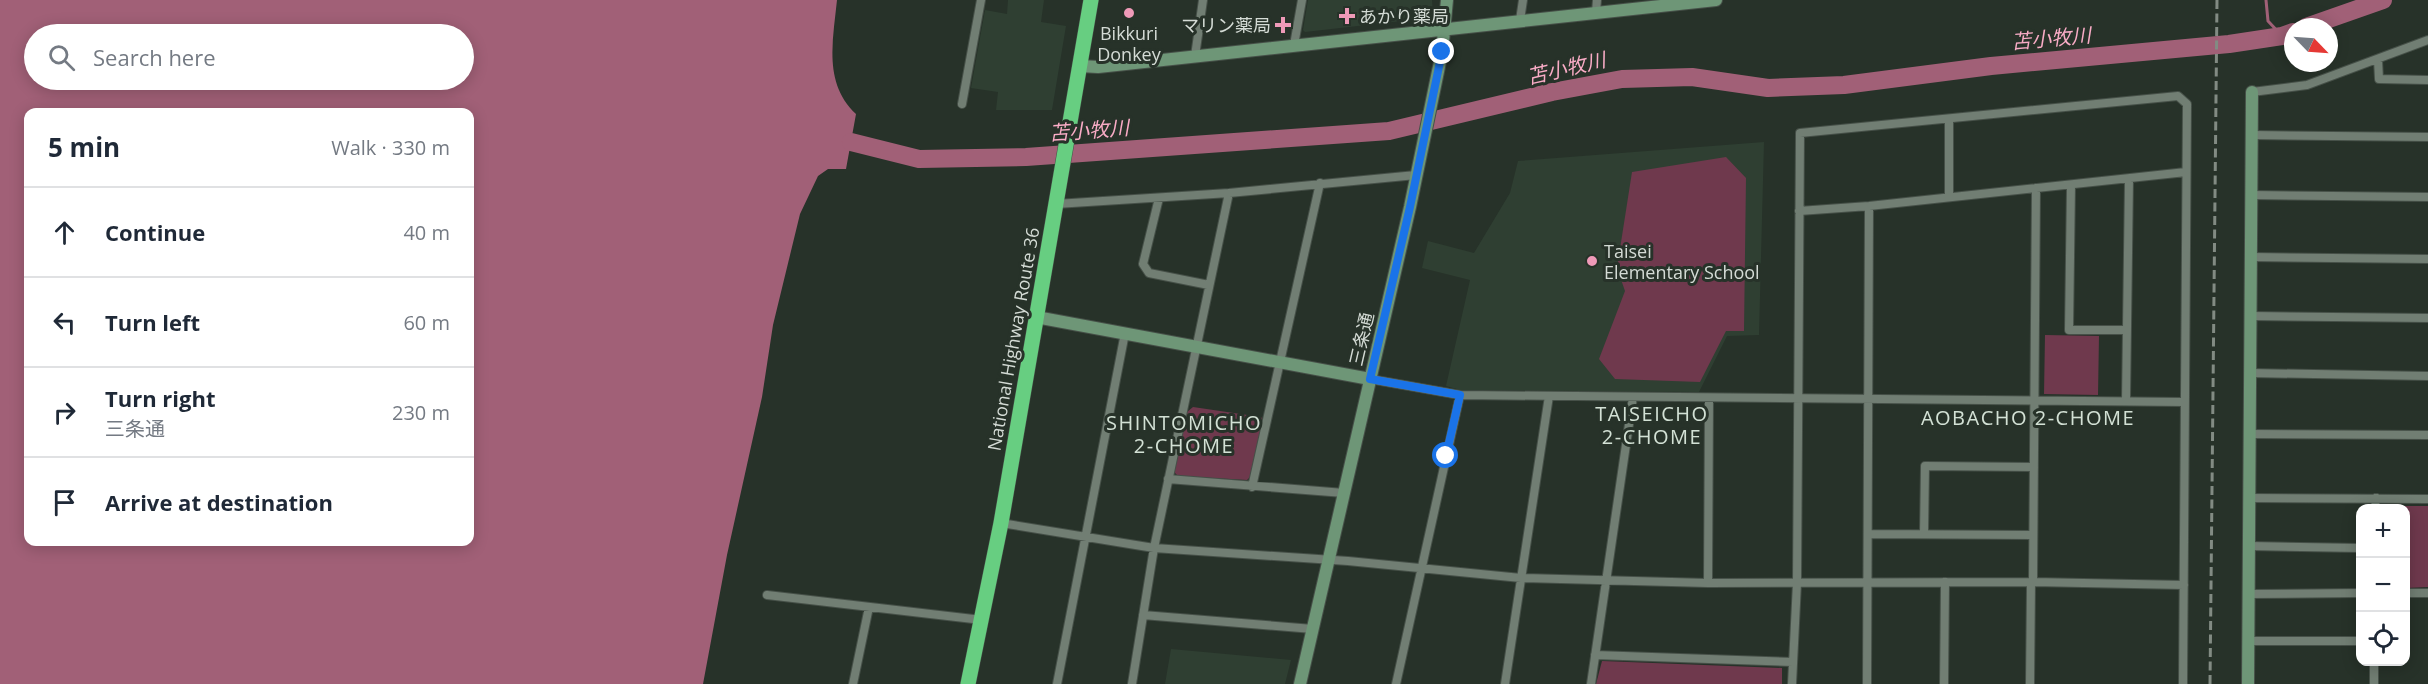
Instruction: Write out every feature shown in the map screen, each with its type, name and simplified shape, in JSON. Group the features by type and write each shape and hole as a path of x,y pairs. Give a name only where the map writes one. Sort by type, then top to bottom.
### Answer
{"highway":[{"name":"National Highway Route 36","path":"968,684 1001,523 1091,0"}],"street":[{"path":"962,104 981,0"},
{"path":"1195,56 1203,0"},
{"path":"1294,45 1302,0"},
{"name":"三条通","path":"1300,684 1420,157 1438,73 1447,0"},
{"path":"1520,20 1523,0"},
{"path":"1080,66 1098,67 1444,29 1520,20 1597,6 1716,0"},
{"path":"2248,684 2252,92 2307,85 2428,40"},
{"path":"2378,60 2379,79 2428,80"},
{"path":"1792,684 1797,583 1800,134 2178,96 2187,104 2183,684"},
{"path":"1949,119 1949,196"},
{"path":"2251,135 2428,137"},
{"path":"1799,211 1869,206 2186,172"},
{"path":"1057,198 1159,198 1416,175"},
{"path":"2126,401 2128,179"},
{"path":"1252,487 1320,183"},
{"path":"2071,185 2069,330 2127,330"},
{"path":"2030,684 2036,188"},
{"path":"1132,684 1154,548 1229,193"},
{"path":"2250,195 2428,197"},
{"path":"1159,198 1143,264 1145,269 1149,273 1209,285"},
{"path":"1867,684 1869,206"},
{"path":"2250,257 2428,259"},
{"path":"2250,316 2428,318"},
{"path":"1036,317 1460,395 2185,402"},
{"path":"1057,684 1125,333"},
{"path":"2250,373 2428,376"},
{"path":"1396,684 1460,395"},
{"path":"1505,684 1548,396"},
{"path":"1591,684 1633,397"},
{"path":"1708,584 1709,398"},
{"path":"2250,434 2428,435"},
{"path":"1924,534 1925,466 2034,467"},
{"path":"1168,479 1344,493"},
{"path":"2249,498 2428,499"},
{"path":"2375,504 2376,498"},
{"path":"1001,523 1154,548 1328,560 1521,578 1708,584 2032,582 2184,585"},
{"path":"1869,534 2033,535"},
{"path":"2249,546 2356,548"},
{"path":"1944,684 1945,582"},
{"path":"2249,594 2356,593"},
{"path":"2410,593 2428,593"},
{"path":"767,595 982,620"},
{"path":"853,684 869,607"},
{"path":"1143,615 1313,628"},
{"path":"2248,641 2356,641"},
{"path":"1595,655 1793,662"},
{"path":"2374,666 2374,684"}],"shaded area":[{"path":"0,0 837,0 833,45 834,75 846,102 856,114 846,169 828,169 818,176 800,214 773,325 762,397 727,555 703,684 0,684"},
{"path":"1008,0 1044,0 1041,22 1066,26 1052,110 996,110 998,92 971,88 985,10 1007,14"},
{"path":"1308,0 1432,0 1433,13 1428,18 1305,32 1303,30"},
{"name":"Taisei Elementary School","path":"1764,142 1759,335 1727,336 1699,392 1460,390 1446,386 1470,280 1422,268 1428,241 1474,253 1510,193 1518,161"},
{"path":"1726,157 1746,178 1744,331 1726,331 1700,382 1615,379 1599,359 1625,291 1617,268 1632,172"},
{"path":"2045,335 2099,336 2098,395 2044,394"},
{"path":"1193,407 1261,417 1263,420 1250,477 1247,480 1178,476 1174,472 1187,412"},
{"path":"2410,506 2428,506 2428,587 2410,588"},
{"path":"1171,649 1291,660 1285,684 1165,684"},
{"path":"1602,661 1782,668 1782,684 1596,684"}],"waterway":[{"path":"2266,0 2268,21 2282,36"},
{"name":"苫小牧川","path":"2332,18 2383,0"},
{"name":"苫小牧川","path":"851,142 919,159 1026,157 1389,131 1552,92 1622,79 1692,77 1768,88 1844,85 1991,66 2229,44 2284,35"}],"railway":[{"path":"2210,684 2217,0"}],"place":[{"name":"Bikkuri Donkey","path":"1129,13"},
{"name":"あかり薬局","path":"1347,16"},
{"name":"マリン薬局","path":"1283,25"},
{"name":"Taisei Elementary School","path":"1592,261"}],"district":[{"name":"AOBACHO 2-CHOME","path":"2028,417"},
{"name":"TAISEICHO 2-CHOME","path":"1652,424"},
{"name":"SHINTOMICHO 2-CHOME","path":"1184,434"}],"route":[{"path":"1442,52 1410,207 1370,379 1460,395 1446,456"}]}
